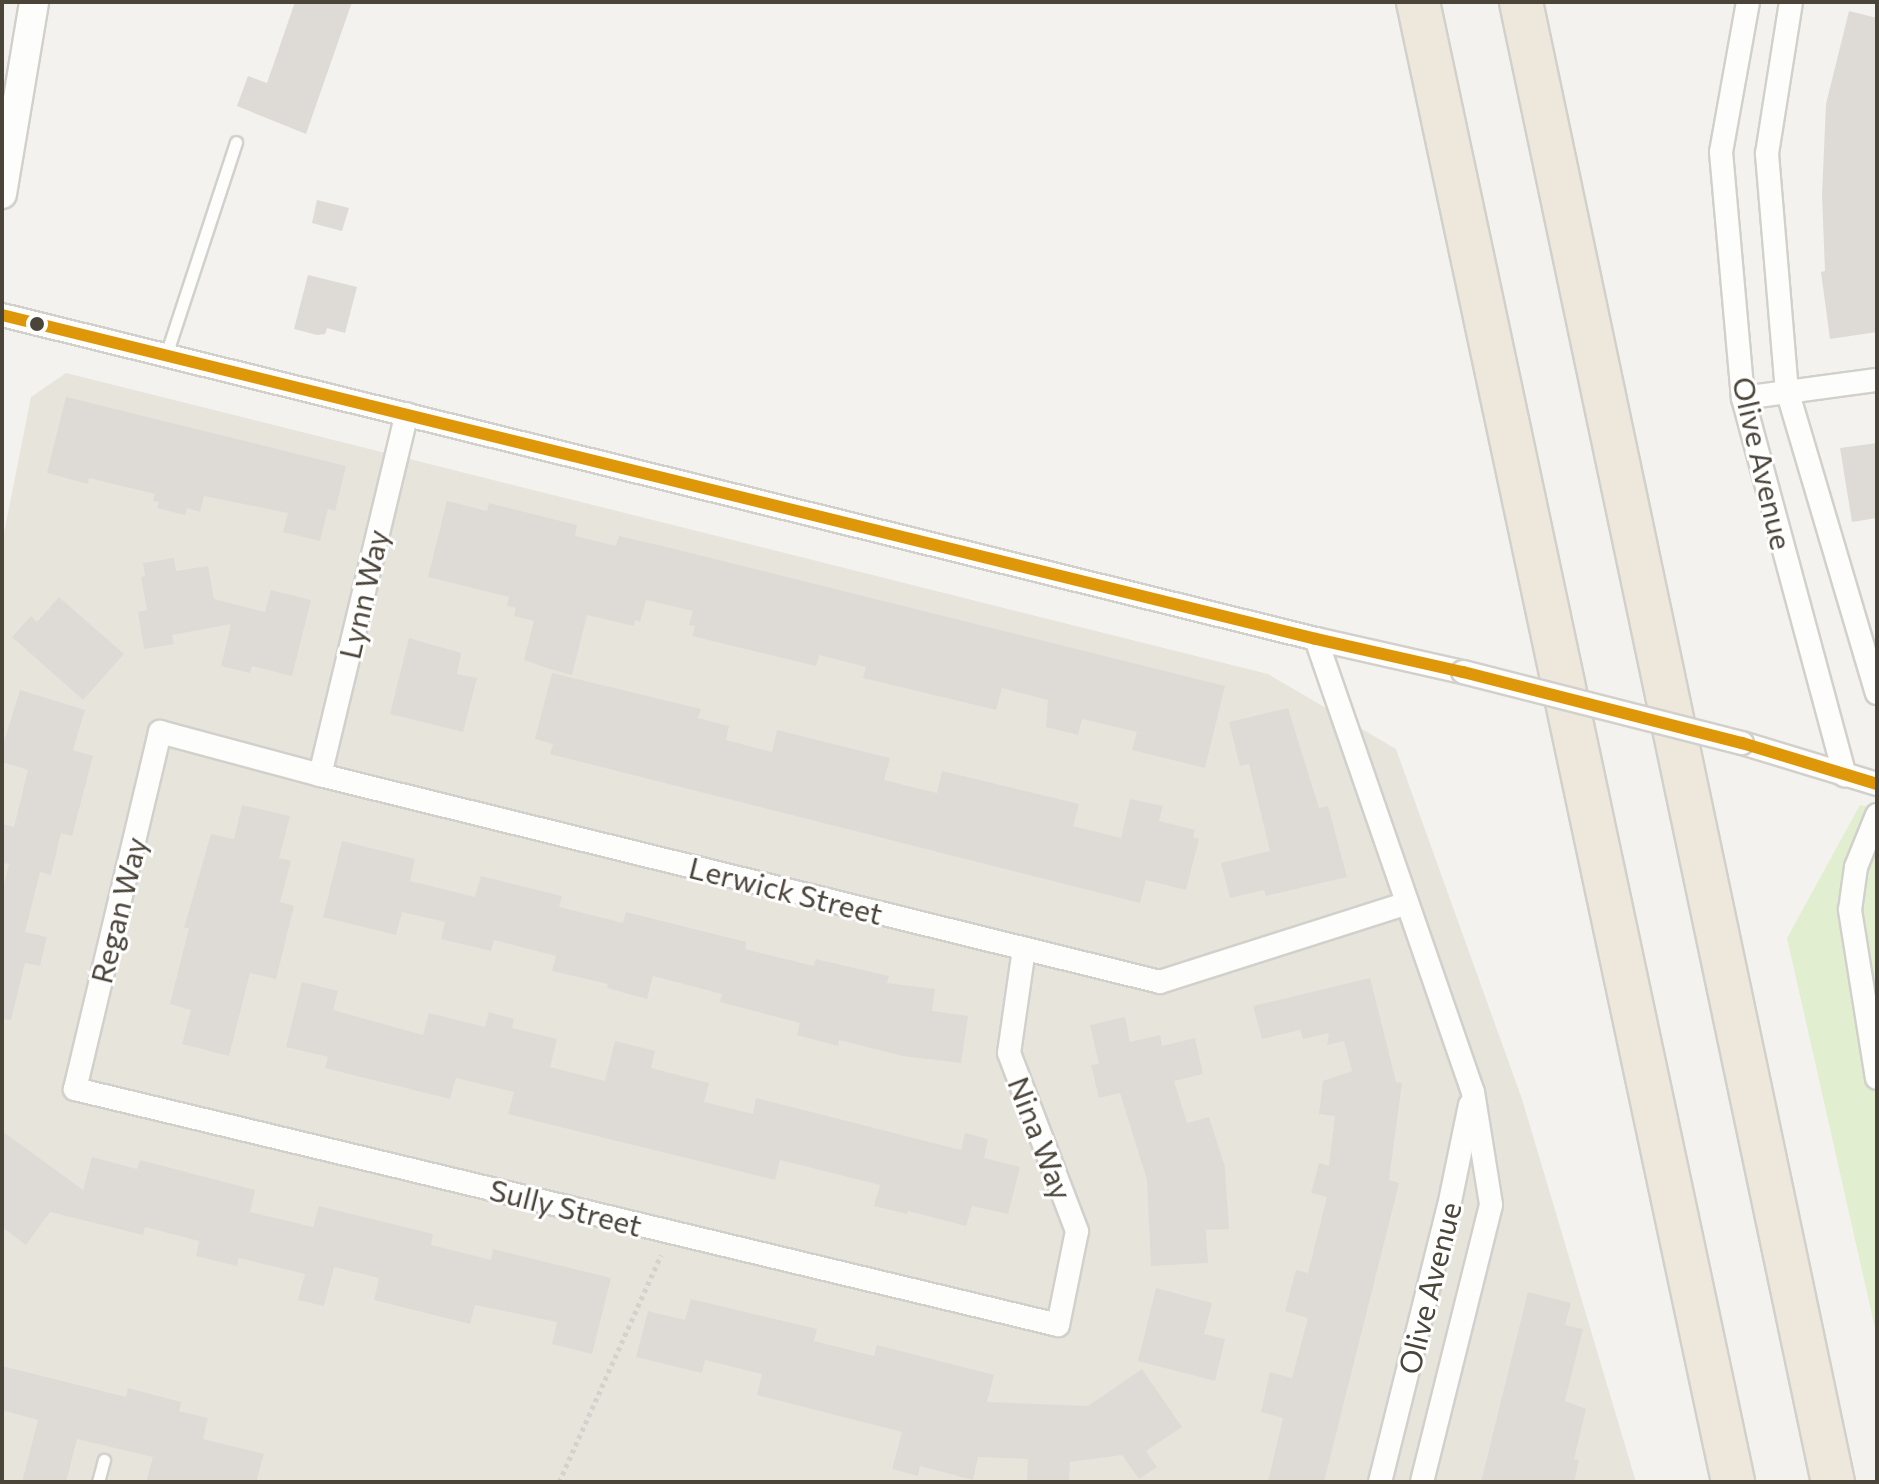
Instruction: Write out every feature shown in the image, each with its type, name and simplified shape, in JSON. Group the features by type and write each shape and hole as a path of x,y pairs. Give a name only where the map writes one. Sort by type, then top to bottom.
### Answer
{"highway":[{"path":"1418,2 1733,1482"},
{"path":"1521,2 1833,1482"}],"street":[{"path":"2,194 34,2"},
{"name":"Olive Avenue","path":"1748,2 1721,152 1743,398 1845,775"},
{"name":"Olive Avenue","path":"1791,2 1767,154 1787,390 1877,693"},
{"path":"2,315 1316,639 1463,672 1742,743 1877,784"},
{"path":"1743,398 1877,380"},
{"name":"Lynn Way","path":"320,775 407,414"},
{"name":"Olive Avenue","path":"1316,639 1473,1092 1491,1205 1422,1482"},
{"name":"Lerwick Street","path":"160,732 320,775 1160,982 1407,903"},
{"name":"Regan Way","path":"75,1089 160,732"},
{"path":"1874,821 1856,867 1850,910 1877,1078"},
{"name":"Nina Way","path":"1024,949 1009,1053 1077,1231 1058,1325"},
{"name":"Sully Street","path":"75,1089 1058,1325"},
{"name":"Olive Avenue","path":"1380,1482 1449,1206 1473,1092"}],"lane":[{"path":"166,355 236,142"},
{"path":"98,1482 104,1460"}],"path":[{"path":"559,1482 671,1232"}],"shaded area":[{"path":"66,373 1268,674 1396,749 1522,1099 1636,1482 2,1482 2,543 31,397"}],"green space":[{"path":"1860,805 1877,809 1877,1337 1787,938"}],"building":[{"path":"295,2 352,2 306,134 237,106 248,76 267,83"},
{"path":"1849,11 1877,18 1877,332 1830,339 1821,272 1825,271 1822,195 1826,104"},
{"path":"317,200 349,208 342,231 312,223"},
{"path":"308,275 357,287 345,333 327,328 325,334 317,335 294,329"},
{"path":"66,397 346,466 335,511 328,509 320,541 283,532 288,513 204,496 200,512 187,508 185,515 157,508 159,502 153,501 155,494 89,478 88,484 47,473"},
{"path":"1877,443 1877,518 1852,522 1840,448"},
{"path":"447,501 487,511 489,503 577,525 575,536 616,546 619,536 658,545 1225,686 1205,768 1132,750 1137,732 1082,719 1078,735 1046,727 1048,700 1002,688 996,710 863,678 866,667 819,655 816,666 692,636 695,626 689,625 693,611 646,600 640,622 635,620 634,626 587,615 572,675 524,660 534,621 514,616 516,608 507,606 509,597 428,577"},
{"path":"174,558 176,571 208,566 214,599 265,612 271,590 311,600 292,676 252,666 250,673 221,666 231,624 172,635 174,644 144,649 138,612 147,610 141,577 145,576 143,563"},
{"path":"59,597 124,654 83,700 12,637 31,616 37,622"},
{"path":"409,638 461,653 457,674 477,678 463,732 390,714"},
{"path":"552,673 701,709 698,718 729,726 726,740 772,752 777,730 890,758 884,780 937,793 942,771 1079,804 1073,826 1121,838 1130,799 1163,806 1159,821 1195,830 1193,837 1199,839 1186,890 1146,880 1140,903 550,754 553,744 535,739"},
{"path":"20,690 85,710 73,750 93,756 72,836 61,833 51,875 40,872 25,932 47,937 40,966 25,963 11,1020 2,1019 2,892 9,864 2,863 2,824 14,827 28,770 2,762 2,748"},
{"path":"1288,708 1319,808 1328,806 1347,877 1266,896 1264,890 1230,898 1221,863 1270,851 1249,764 1240,766 1229,722"},
{"path":"242,805 290,816 279,858 291,861 280,902 294,906 276,979 250,973 229,1056 182,1044 191,1010 170,1004 189,928 184,928 211,834 234,839"},
{"path":"342,841 415,859 410,881 475,897 481,876 562,896 559,907 623,923 626,912 746,942 745,949 814,966 816,959 889,976 887,983 935,989 932,1011 968,1016 961,1063 903,1056 839,1040 838,1046 797,1035 800,1023 720,1002 722,994 653,976 647,999 607,988 608,984 552,971 556,956 494,940 491,951 441,939 445,922 402,912 396,935 323,917"},
{"path":"1370,978 1396,1082 1402,1083 1389,1180 1399,1183 1324,1482 1268,1482 1283,1418 1261,1412 1270,1372 1292,1378 1308,1318 1285,1311 1296,1270 1308,1273 1327,1197 1311,1193 1319,1163 1329,1166 1335,1116 1319,1114 1323,1081 1352,1071 1344,1041 1327,1045 1329,1033 1303,1039 1300,1030 1262,1039 1253,1006"},
{"path":"302,982 338,991 333,1010 423,1035 429,1013 485,1027 489,1012 514,1019 512,1028 557,1039 550,1067 605,1081 615,1041 655,1051 651,1068 709,1083 704,1102 753,1114 756,1098 961,1150 965,1133 988,1139 984,1158 1020,1167 1008,1214 972,1206 966,1226 908,1211 907,1214 874,1206 880,1185 780,1160 775,1180 508,1114 514,1092 456,1078 450,1099 325,1068 328,1057 286,1047"},
{"path":"1125,1017 1130,1042 1160,1035 1162,1046 1195,1038 1203,1074 1174,1081 1187,1123 1209,1117 1225,1167 1229,1229 1206,1230 1208,1263 1151,1266 1147,1180 1120,1093 1099,1098 1091,1065 1099,1064 1090,1025"},
{"path":"2,1131 83,1190 92,1157 137,1169 140,1160 255,1190 250,1212 313,1227 319,1206 433,1234 431,1245 491,1260 493,1249 611,1278 592,1354 552,1344 557,1322 475,1305 470,1324 374,1300 379,1278 334,1267 324,1306 298,1300 305,1274 239,1258 237,1266 196,1256 199,1241 145,1227 143,1235 50,1212 26,1245 2,1227"},
{"path":"1156,1288 1212,1303 1204,1334 1225,1339 1215,1381 1138,1361"},
{"path":"1528,1292 1571,1303 1565,1325 1583,1329 1565,1401 1586,1409 1574,1459 1579,1460 1574,1482 1481,1482"},
{"path":"691,1299 817,1329 814,1341 874,1356 877,1345 994,1375 987,1402 1088,1406 1142,1369 1182,1427 1146,1451 1157,1467 1139,1479 1122,1455 1070,1462 1069,1482 1027,1482 1028,1459 978,1457 973,1480 920,1466 918,1476 892,1469 902,1432 757,1395 762,1374 705,1360 702,1373 636,1357 648,1311 685,1320"},
{"path":"2,1366 126,1397 128,1388 181,1402 179,1411 208,1418 203,1439 264,1454 256,1482 146,1482 153,1457 77,1439 66,1482 22,1482 38,1420 2,1410"}],"transit line":[{"path":"2,315 1316,639 1463,672 1742,743 1877,784"}]}
